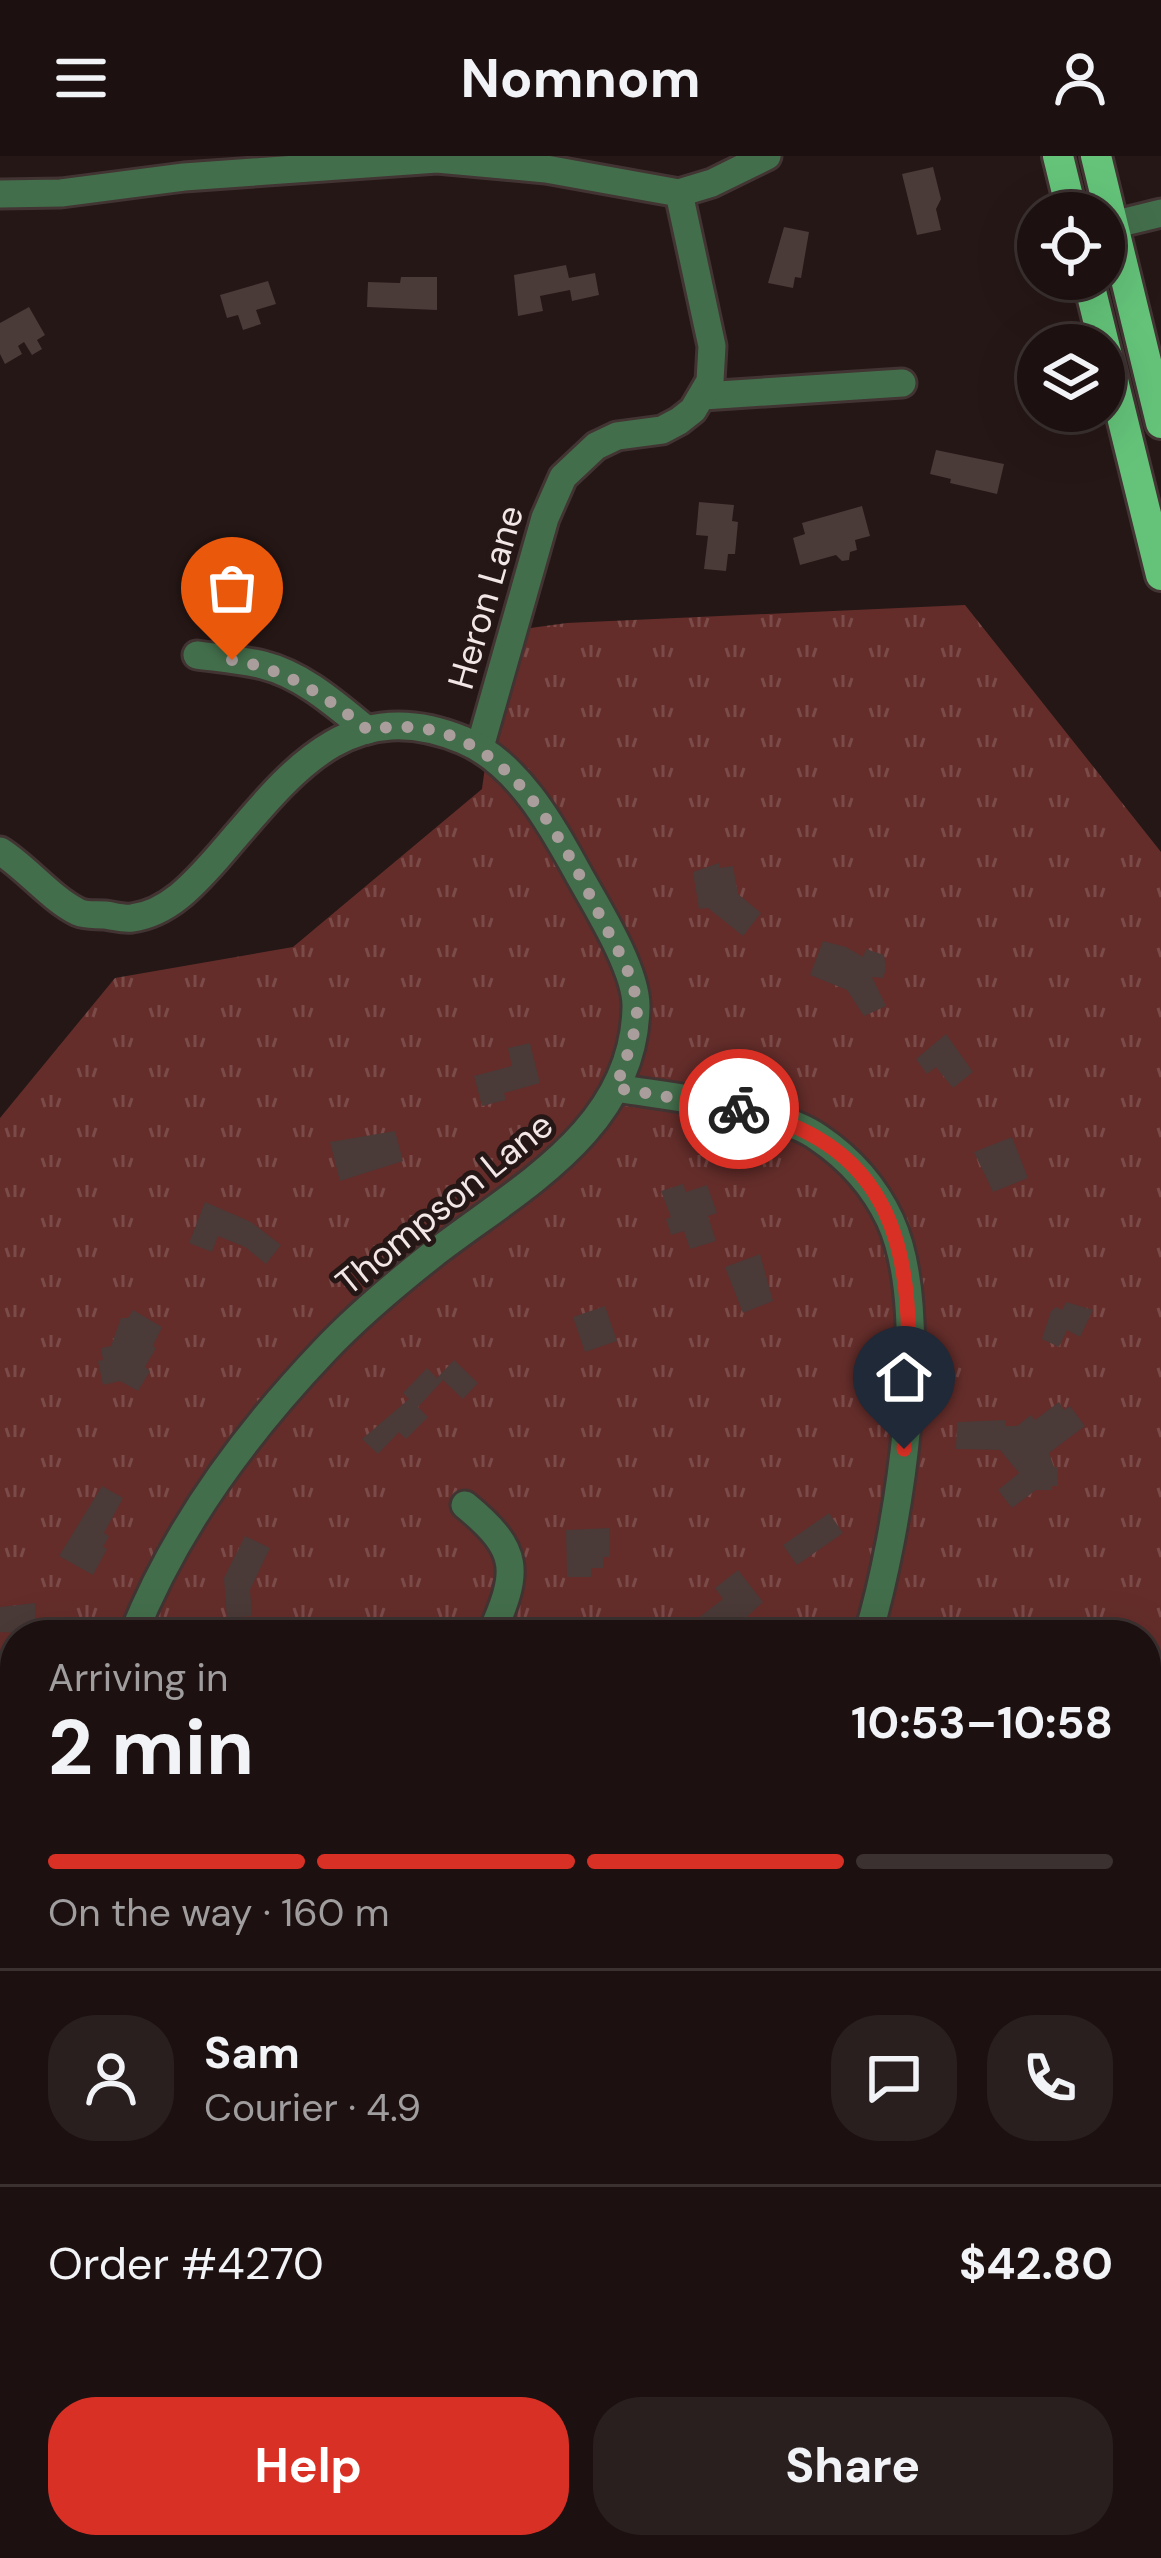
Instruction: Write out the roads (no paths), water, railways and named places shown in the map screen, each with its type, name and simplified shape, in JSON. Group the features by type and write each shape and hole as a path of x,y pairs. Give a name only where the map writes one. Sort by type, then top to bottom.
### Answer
{"main road":[{"path":"1058,156 1067,192"},
{"path":"1096,156 1102,192"},
{"path":"1125,289 1161,423"},
{"path":"1093,300 1161,575"}],"street":[{"path":"0,194 62,193 184,177 421,159 546,169 679,193 767,156"},
{"path":"679,193 712,346 710,381 703,396 902,382"},
{"path":"1125,222 1161,213"},
{"name":"Heron Lane","path":"479,747 545,518 563,477 596,446 627,433 662,430 679,421 703,396"},
{"path":"197,655 265,665 288,675 368,730"},
{"name":"Thompson Lane","path":"0,851 76,911 135,918 193,886 293,771 316,752 368,730 412,726 448,734 479,747 541,810 592,899 637,1002 634,1032 616,1088 599,1117 567,1153 377,1300 279,1401 198,1510 141,1620"},
{"path":"616,1088 747,1110 816,1135 864,1176 891,1222 908,1284 911,1342 904,1449 871,1620"},
{"path":"465,1505 506,1546 513,1566 512,1582 497,1620"}]}
